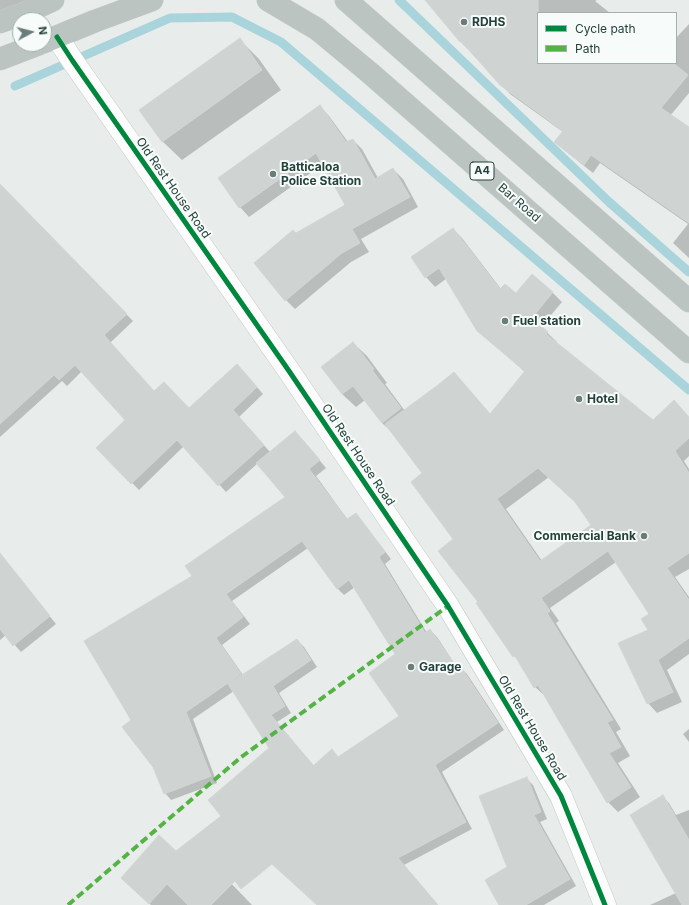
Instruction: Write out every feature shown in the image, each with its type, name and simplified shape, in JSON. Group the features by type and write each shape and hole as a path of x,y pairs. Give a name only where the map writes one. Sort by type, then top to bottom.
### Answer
{"highway":[{"path":"0,22 23,14 53,0"},
{"path":"52,39 152,0"},
{"name":"Bar Road","path":"268,0 317,29 370,72 689,352"},
{"path":"346,0 689,302"},
{"path":"0,59 18,52"}],"street":[{"name":"Old Rest House Road","path":"52,45 76,67 293,377 448,606 561,796 605,905"}],"building":[{"path":"425,0 538,0 537,64 674,64 688,75 661,108 689,127 689,223 591,155 584,165 554,142 563,131 500,85 461,41 460,42"},
{"path":"240,38 262,70 162,142 139,110"},
{"path":"320,105 346,142 353,139 375,179 393,168 410,197 352,229 360,243 342,253 285,301 254,263 293,230 296,233 345,205 316,153 239,208 218,178"},
{"path":"0,184 127,314 104,335 154,391 164,382 189,408 237,364 257,387 233,410 264,445 218,486 177,440 131,484 96,448 125,420 75,365 59,380 54,375 0,424"},
{"path":"453,228 500,289 505,284 516,293 532,274 553,292 532,318 548,332 546,334 653,420 674,400 689,417 689,438 675,451 689,473 689,553 667,568 689,600 689,638 658,660 673,692 647,704 618,643 648,630 641,619 649,614 608,551 541,598 550,611 547,613 613,720 607,722 621,747 609,753 631,787 607,803 538,685 534,688 515,656 513,657 476,603 478,602 438,551 453,539 411,482 422,473 385,424 454,372 490,414 525,371 477,331 439,268 425,278 411,257","holes":["538,468 575,502 591,525 540,561 497,499"]},
{"path":"353,342 401,408 382,423 353,386 342,394 321,367"},
{"path":"295,431 320,460 309,469 347,519 356,513 385,552 379,557 425,633 430,629 457,668 460,666 498,723 435,765 466,822 398,858 438,905 317,905 272,864 241,889 235,881 211,905 188,905 167,884 149,904 121,878 159,835 176,851 221,816 208,800 269,748 228,684 297,639 311,660 273,686 285,706 271,715 313,766 332,749 338,757 399,716 369,673 395,654 349,580 337,589 302,541 226,594 243,617 216,638 241,674 186,712 211,776 164,794 153,767 122,727 131,720 84,641 192,576 185,566 285,497 256,463"},
{"path":"0,553 50,616 13,646 0,629"},
{"path":"527,777 541,812 534,815 570,879 526,905 499,905 485,880 507,867 479,796"},
{"path":"663,795 689,840 689,905 682,905 630,815"}],"waterway":[{"path":"399,0 609,202 689,272"},
{"path":"15,86 170,18 232,17 281,42 689,390"}],"marked path":[{"path":"68,905 240,758 448,606"}],"cycle path":[{"path":"57,37 289,371 448,606 561,796 605,905"}],"place":[{"name":"RDHS","path":"464,22"},
{"name":"Batticaloa Police Station","path":"273,174"},
{"name":"Fuel station","path":"505,321"},
{"name":"Hotel","path":"579,399"},
{"name":"Commercial Bank","path":"644,536"},
{"name":"Garage","path":"411,667"}]}
